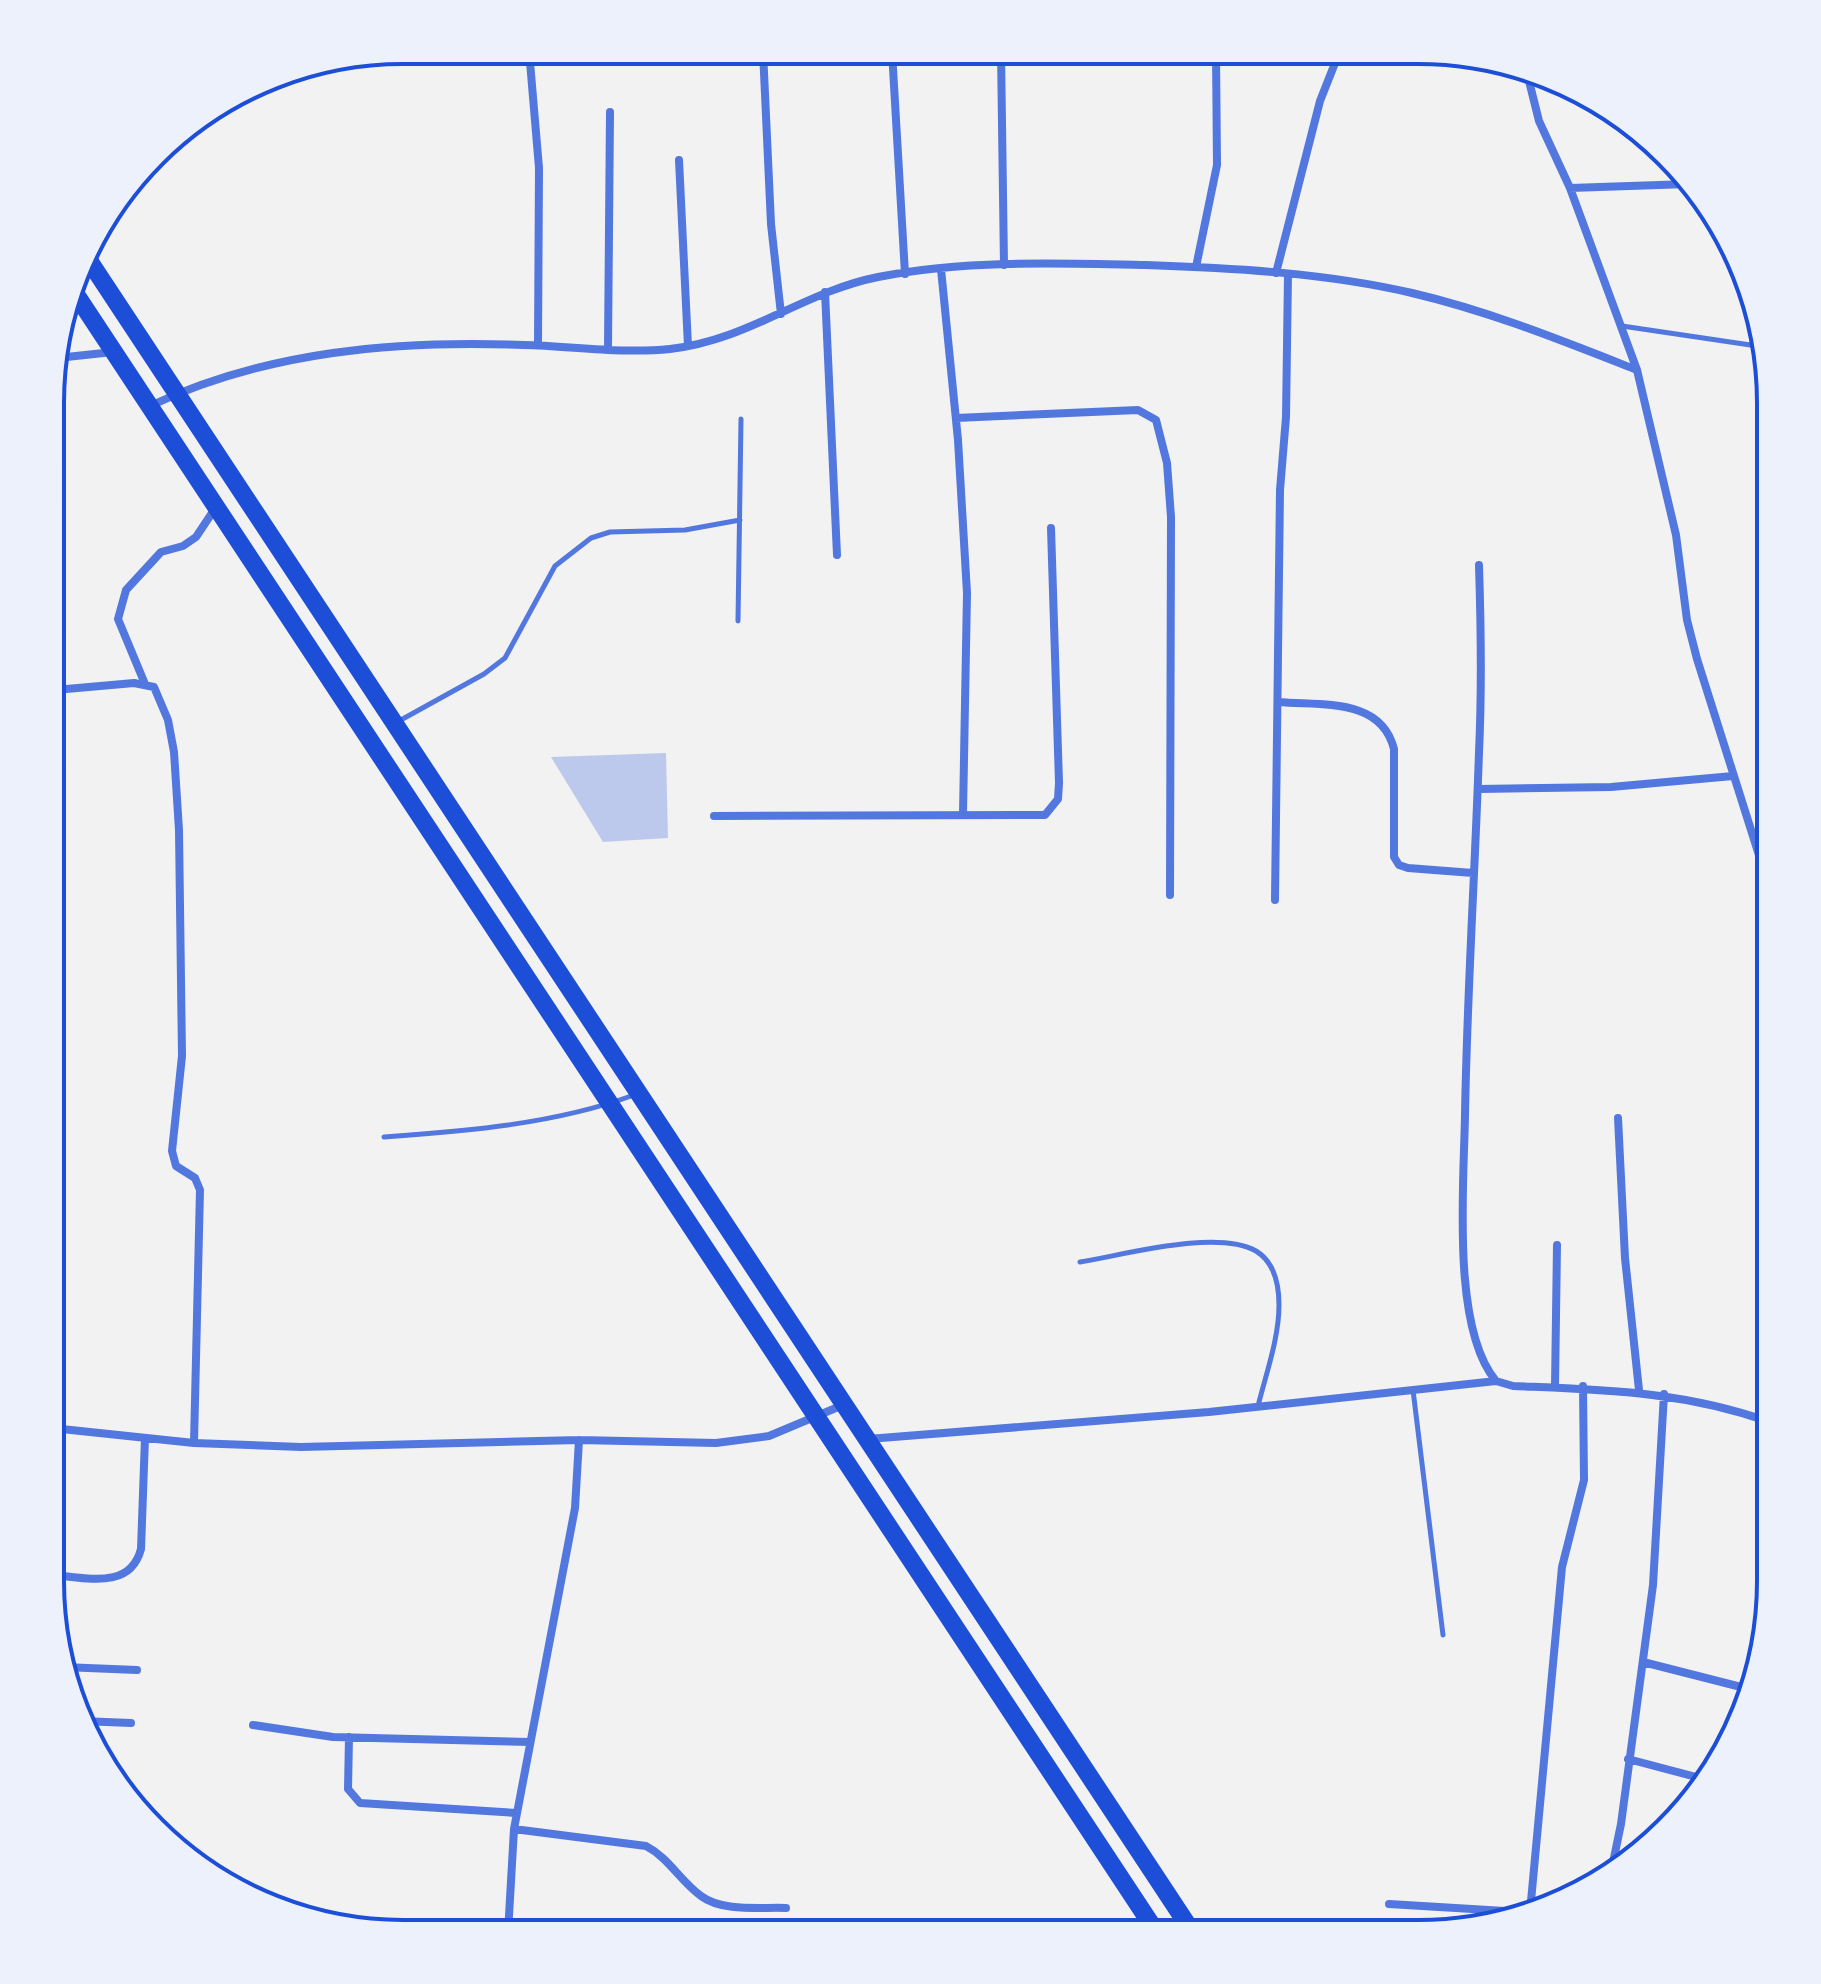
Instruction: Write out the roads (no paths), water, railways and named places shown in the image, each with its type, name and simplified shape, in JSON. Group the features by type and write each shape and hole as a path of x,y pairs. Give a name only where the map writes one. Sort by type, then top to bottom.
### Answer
{"highway":[{"path":"93,266 1184,1920"},
{"path":"80,301 1148,1920"}],"street":[{"path":"530,64 539,168 538,345"},
{"path":"764,64 771,224 781,314"},
{"path":"893,64 905,274"},
{"path":"1001,64 1004,265"},
{"path":"1196,267 1217,165 1216,64"},
{"path":"1276,273 1320,101 1335,64"},
{"path":"1534,85 1539,121 1570,188 1637,370 1676,535 1687,620 1757,850"},
{"path":"608,348 610,112"},
{"path":"679,160 688,346"},
{"path":"1570,188 1677,184"},
{"path":"150,407 221,377 315,354 446,343 608,348 688,346 742,333 825,292 905,274 1004,265 1196,267 1288,274 1410,292 1450,303 1637,370"},
{"path":"941,269 956,418 967,593 963,814"},
{"path":"1275,900 1280,505 1286,417 1288,274"},
{"path":"825,292 837,555"},
{"path":"67,357 114,351"},
{"path":"956,418 1138,410 1156,420 1167,463 1171,517 1170,895"},
{"path":"194,1443 200,1190 195,1178 176,1166 172,1151 182,1056 178,783 168,720 159,694 145,684 118,619 126,590 161,552 183,546 196,537 216,507"},
{"path":"714,816 1045,815 1058,799 1051,528"},
{"path":"1479,565 1478,789 1467,993 1465,1274 1480,1356 1496,1381"},
{"path":"64,689 145,684"},
{"path":"1279,702 1373,714 1391,736 1394,749 1394,857 1399,865 1473,873"},
{"path":"1478,789 1611,787 1733,776"},
{"path":"1618,1118 1625,1258 1639,1390"},
{"path":"1555,1387 1557,1245"},
{"path":"867,1439 1258,1407 1496,1381 1513,1386 1639,1390 1757,1419"},
{"path":"1535,1899 1562,1567 1584,1480 1583,1386"},
{"path":"1614,1858 1653,1585 1664,1394"},
{"path":"64,1429 194,1443 402,1447 579,1440 731,1443 769,1436 844,1405"},
{"path":"64,1576 119,1578 137,1564 141,1549 145,1438"},
{"path":"509,1920 514,1829 575,1508 579,1440"},
{"path":"1643,1662 1740,1687"},
{"path":"76,1668 137,1670"},
{"path":"95,1722 131,1723"},
{"path":"253,1725 349,1737 530,1742"},
{"path":"349,1737 348,1789 360,1803 517,1813"},
{"path":"1628,1759 1695,1777"},
{"path":"514,1829 646,1846 660,1853 701,1897 714,1903 786,1908"},
{"path":"1389,1904 1497,1910"}],"lane":[{"path":"1622,326 1752,345"},
{"path":"738,621 741,419"},
{"path":"395,723 484,674 505,658 555,566 591,538 610,532 685,530 740,520"},
{"path":"384,1137 462,1131 611,1104 638,1094"},
{"path":"1080,1262 1210,1243 1238,1245 1256,1251 1270,1264 1279,1305 1258,1407"},
{"path":"1413,1390 1443,1635"}]}
